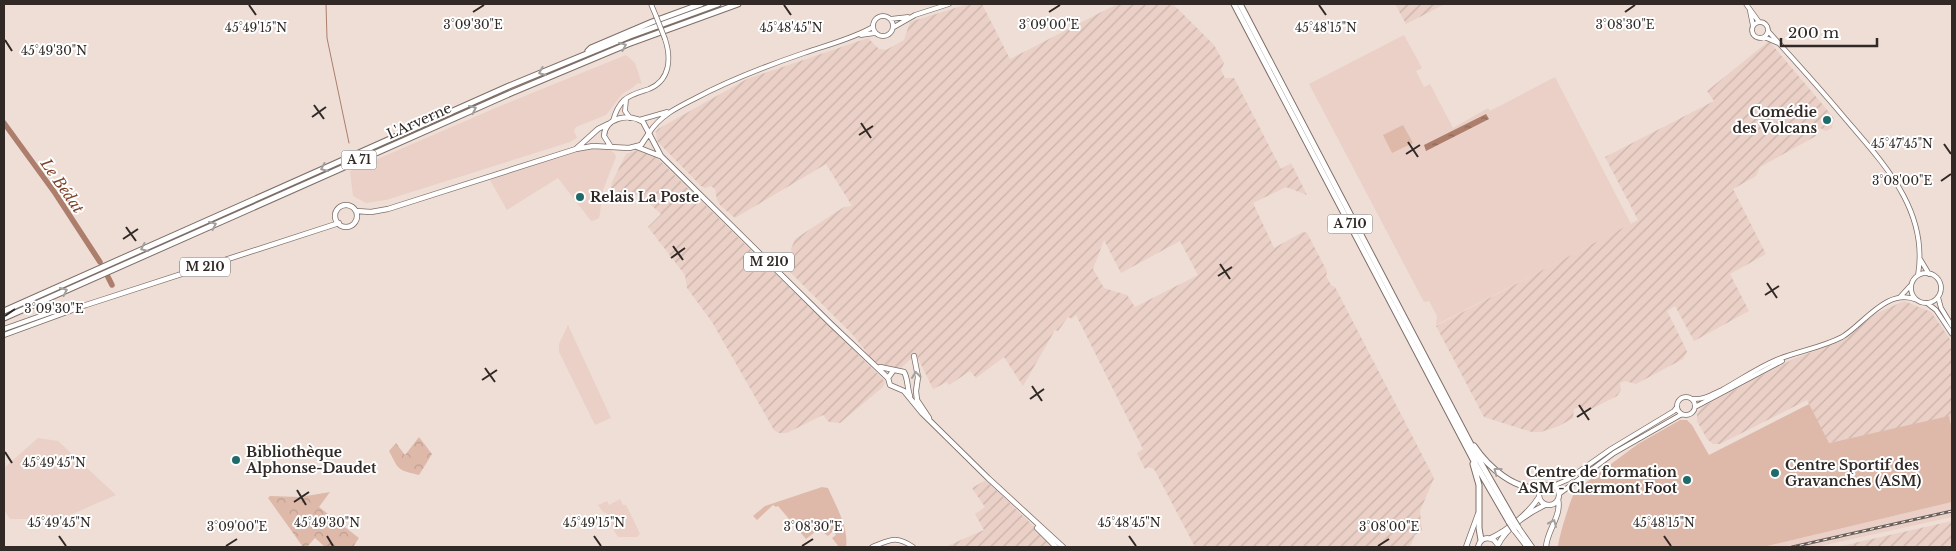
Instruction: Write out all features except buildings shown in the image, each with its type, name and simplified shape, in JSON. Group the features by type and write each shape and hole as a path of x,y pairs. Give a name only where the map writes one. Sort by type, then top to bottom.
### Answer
{"highway":[{"path":"586,53 591,48 635,28 701,4"},
{"name":"L'Arverne","path":"4,311 433,119 586,53 718,4"},
{"name":"L'Arverne","path":"4,318 511,93 658,32 738,4"},
{"name":"A 710","path":"1234,4 1465,445 1516,528"},
{"name":"A 710","path":"1240,4 1511,521"},
{"path":"1453,411 1475,447 1489,464 1523,486 1542,488"},
{"path":"1465,445 1479,485 1479,528 1481,540"}],"main road":[{"path":"611,147 604,136 604,130 611,122 617,109 628,98 654,86 665,74 669,60 665,39 651,4"},
{"path":"356,218 576,148 593,146 637,147 644,142 661,118 724,84 746,74 852,37 872,27 877,18 884,16 890,19 915,15 949,4"},
{"path":"1747,5 1760,22 1766,25 1768,31 1782,45 1898,184 1911,212 1923,266 1939,282 1938,296 1941,308 1952,326"},
{"path":"1747,5 1755,37 1764,37 1782,45"},
{"path":"872,27 875,33 886,37 892,32 894,27 915,15"},
{"path":"890,19 894,27"},
{"path":"1753,26 1760,22"},
{"path":"1764,37 1768,31"},
{"path":"852,37 875,33"},
{"path":"628,98 624,108 631,118"},
{"path":"639,120 674,110"},
{"path":"576,148 598,129 611,122 631,118 639,120 643,122 649,133"},
{"name":"M 210","path":"649,133 661,156 850,343 878,366 888,378"},
{"name":"M 210","path":"637,147 661,156"},
{"path":"356,211 354,223 350,226 338,223 336,218 338,209 343,206 349,206 356,211 371,212"},
{"name":"M 210","path":"322,228 336,218"},
{"name":"M 210","path":"4,335 86,305 338,223"},
{"path":"1898,299 1907,292 1918,275 1920,257"},
{"path":"1918,275 1929,274"},
{"path":"1911,284 1912,293 1917,300"},
{"path":"1478,547 1481,540 1498,535 1528,510 1539,497 1542,488 1567,480 1611,449 1674,411 1678,400 1682,397 1693,399 1710,396 1776,360 1826,344 1844,336 1881,306 1906,296 1928,303 1936,310 1952,334"},
{"path":"1928,303 1938,296"},
{"name":"M 210","path":"4,329 52,312 86,305"},
{"path":"1491,538 1498,546 1504,535 1530,513 1545,505 1554,504 1558,497 1614,453 1682,414 1691,414 1695,407 1792,355"},
{"path":"914,356 918,377 917,400 932,424"},
{"name":"M 210","path":"878,366 893,371"},
{"path":"912,399 904,372 893,371 888,378 890,386 899,389 912,399 932,424 1056,547"},
{"path":"899,389 906,384"},
{"path":"1693,399 1695,407"},
{"path":"1677,407 1682,414"},
{"path":"1546,547 1548,534 1559,511 1558,497 1553,486"},
{"path":"1539,497 1545,505"},
{"path":"1012,502 1063,547"},
{"path":"1466,547 1480,508"},
{"path":"1516,528 1527,547"},
{"path":"1516,528 1532,547"},
{"path":"872,547 888,540 897,539 913,547"}],"shaded area":[{"path":"968,4 982,4 1010,59 1117,4 1173,4 1214,45 1224,63 1221,70 1225,78 1234,78 1281,169 1291,163 1307,195 1286,187 1253,203 1274,248 1303,232 1307,233 1327,271 1326,276 1331,285 1335,287 1434,478 1420,511 1422,531 1415,535 1410,547 1195,547 1154,469 1148,467 1145,469 1137,453 1143,449 1076,315 1072,319 1068,317 1058,331 1055,330 1023,386 1004,357 976,378 970,371 949,385 947,382 933,389 916,354 899,370 878,366 871,361 853,335 789,271 785,263 793,257 791,249 795,239 844,207 852,206 826,164 735,218 720,205 715,189 711,186 705,188 701,186 657,141 656,132 658,129 747,79 868,38 879,49 886,50 904,40 910,22","holes":["1104,240 1121,273 1180,241 1198,275 1135,307 1127,295 1104,288 1093,269"]},
{"path":"1395,4 1445,4 1406,24"},
{"path":"1404,35 1422,68 1416,71 1424,87 1430,84 1453,128 1488,108 1490,111 1555,77 1631,224 1436,325 1437,316 1429,301 1424,302 1309,84"},
{"path":"1769,41 1834,118 1832,128 1826,131 1820,128 1817,130 1816,136 1760,167 1756,176 1733,189 1766,254 1730,274 1749,311 1694,341 1675,306 1667,311 1687,352 1683,359 1636,384 1625,381 1620,383 1621,390 1617,396 1587,411 1579,407 1574,409 1573,418 1559,426 1541,432 1532,432 1484,417 1436,326 1638,220 1605,157 1714,101 1707,91"},
{"path":"626,55 635,63 642,84 638,83 622,94 606,115 576,127 574,131 577,138 570,142 386,200 366,203 353,196 350,171 500,106"},
{"path":"596,147 611,150 616,157 603,190 599,218 595,220 591,221 558,178 507,210 490,180 578,150"},
{"path":"637,150 652,153 882,378 885,382 883,387 840,423 829,422 823,415 787,433 779,433 774,430 712,322 687,288 685,275 648,227 661,214 641,196 635,195 631,200 611,188 612,182 626,154"},
{"path":"1904,301 1931,312 1952,342 1952,431 1949,417 1828,443 1807,400 1720,444 1713,444 1707,439 1697,421 1697,414 1702,407 1793,359 1842,341 1875,314"},
{"path":"568,325 611,418 595,425 559,352 559,344"},
{"path":"38,438 58,441 116,495 61,519 10,519 4,510 4,468"},
{"path":"986,480 1055,547 945,547 984,530 975,514 985,507 972,488"},
{"path":"620,499 623,505 626,505 640,534 637,537 618,537 610,524 608,514 603,512 598,505 607,501 609,505"},
{"path":"1952,502 1952,517 1816,547 1763,547"},
{"path":"1952,521 1952,547 1837,547 1863,541"}],"green space":[{"path":"1403,125 1413,143 1392,153 1383,135"},
{"name":"Centre Sportif des Gravanches (ASM)","path":"1809,404 1829,443 1949,416 1952,431 1952,502 1763,547 1558,547 1565,518 1576,490 1638,444 1680,420 1687,420 1692,425 1709,455"},
{"path":"419,437 432,454 419,475 399,468 389,451 396,443 405,455"},
{"path":"822,487 828,488 841,517 846,532 846,547 839,547 832,538 836,535 833,531 828,536 819,529 806,539 778,506 773,505 757,520 753,516 765,506"},
{"path":"330,492 319,507 359,538 353,547 325,547 315,538 307,547 303,547 268,498 270,496 300,497"}],"water":[{"path":"1486,114 1489,119 1426,151 1424,145"}],"waterway":[{"path":"326,4 327,38 349,143"},
{"name":"Le Bédat","path":"4,123 55,193 100,262"},
{"name":"Le Bédat","path":"108,277 112,285"}],"railway":[{"path":"1792,547 1952,511"}],"place":[{"name":"Comédie des Volcans","path":"1827,120"},
{"name":"Relais La Poste","path":"580,197"},
{"name":"Bibliothèque Alphonse-Daudet","path":"236,460"},
{"name":"Centre Sportif des Gravanches (ASM)","path":"1775,473"},
{"name":"Centre de formation ASM - Clermont Foot","path":"1687,480"}]}
